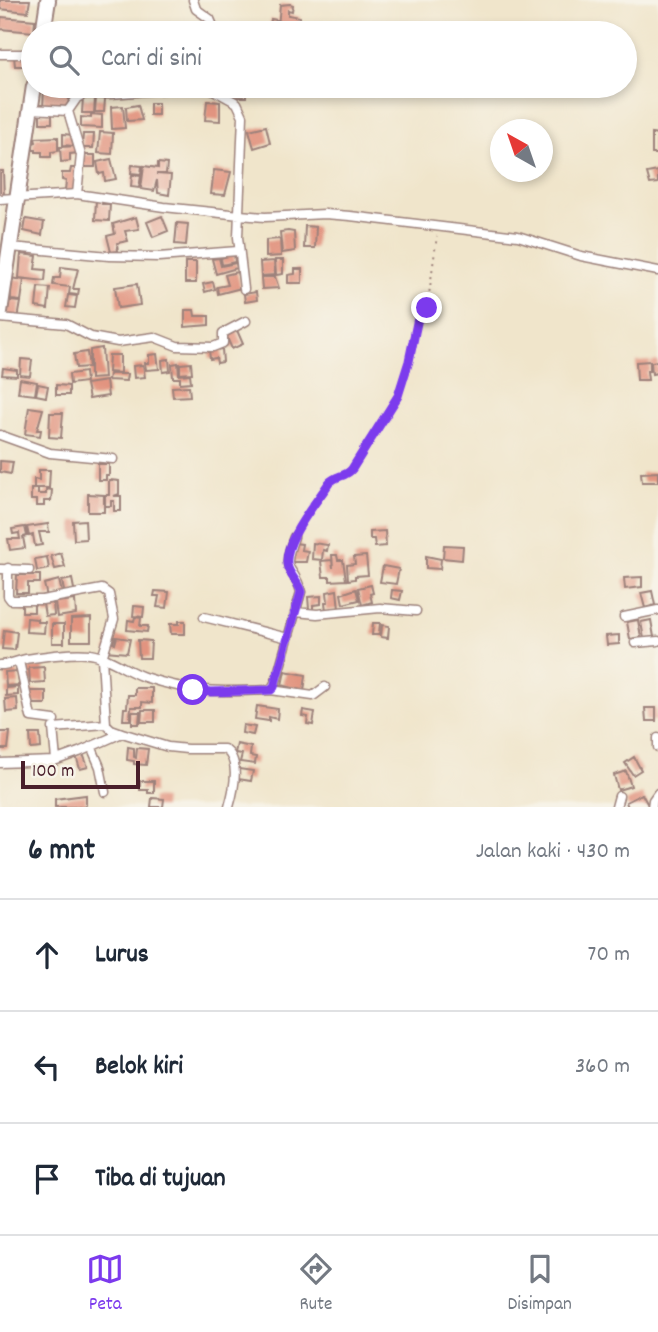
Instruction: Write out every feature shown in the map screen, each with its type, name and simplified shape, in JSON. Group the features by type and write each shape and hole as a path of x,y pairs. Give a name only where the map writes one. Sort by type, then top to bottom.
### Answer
{"highway":[{"path":"45,21 48,0"},
{"path":"0,312 32,98"}],"street":[{"path":"193,0 196,9 211,21"},
{"path":"0,54 21,54"},
{"path":"68,111 77,98"},
{"path":"228,98 241,108 243,127 238,251 244,289"},
{"path":"31,109 68,111"},
{"path":"68,111 81,155 77,194"},
{"path":"0,199 77,194 240,215 337,215 518,236 581,256 658,271"},
{"path":"11,247 109,256 238,251"},
{"path":"0,318 66,324 91,337 118,342 154,337 177,346 202,348 223,343 223,334 246,321"},
{"path":"0,435 50,453 113,459"},
{"path":"271,690 276,681 302,590 290,573 287,562 294,537"},
{"path":"29,570 4,568 11,600 42,600 106,590 114,619 102,658 106,724 111,729 168,747 187,750 224,749 229,752 234,761 233,795 229,807"},
{"path":"296,612 317,614 380,608 416,611"},
{"path":"624,617 658,610"},
{"path":"204,617 288,638"},
{"path":"635,643 658,641"},
{"path":"0,665 79,654 102,658 131,672 193,690 271,690 313,696 325,687"},
{"path":"19,661 31,717 54,720"},
{"path":"56,760 51,731 53,728 106,724"},
{"path":"0,762 45,763 122,733"},
{"path":"658,738 658,747"},
{"path":"91,746 100,766 104,792"},
{"path":"652,807 658,793"},
{"path":"616,807 619,796"}],"path":[{"path":"294,537 329,483 352,469 398,396 418,318 428,302 438,227"}],"building":[{"path":"0,0 30,0 28,12 0,9"},
{"path":"280,5 293,5 292,11 288,10 288,15 300,17 300,21 279,21"},
{"path":"1,17 35,20 21,21 21,31 0,29"},
{"path":"14,56 21,56 21,66 15,66"},
{"path":"44,98 69,98 68,107 43,108"},
{"path":"83,98 95,98 94,113 82,113"},
{"path":"96,98 105,99 104,112 95,112"},
{"path":"207,101 220,102 220,121 205,120"},
{"path":"150,103 158,103 158,115 150,115"},
{"path":"138,105 142,120 127,121 126,107"},
{"path":"123,106 125,128 112,129 111,107"},
{"path":"40,114 52,114 52,123 40,123"},
{"path":"91,114 102,115 102,128 81,127 81,117 91,118"},
{"path":"266,126 270,143 254,148 249,130"},
{"path":"100,132 113,133 112,154 98,153"},
{"path":"63,134 73,135 73,146 63,145"},
{"path":"83,134 94,134 93,148 82,148"},
{"path":"652,134 658,135 658,154 652,154"},
{"path":"58,137 58,151 51,152 51,157 42,157 42,152 33,150 35,138"},
{"path":"78,146 78,153 70,154 70,161 61,162 60,147"},
{"path":"83,155 95,155 95,167 82,167"},
{"path":"111,159 116,179 105,181 104,173 99,174 97,162"},
{"path":"158,163 167,164 166,174 156,174 171,175 169,195 158,193 157,180 154,191 141,189 144,166 158,168"},
{"path":"132,165 142,166 141,174 131,173"},
{"path":"71,168 77,168 75,191 65,191 66,181 62,180 62,173 70,173"},
{"path":"214,170 231,172 225,195 211,194"},
{"path":"0,171 3,171 4,198 0,198"},
{"path":"658,171 658,183 650,184 647,173"},
{"path":"132,175 141,176 139,188 131,187"},
{"path":"96,199 103,200 102,204 110,204 109,221 95,220"},
{"path":"162,216 168,231 153,237 147,222"},
{"path":"136,217 139,229 125,231 128,241 117,243 118,251 111,252 107,236 115,234 113,224"},
{"path":"26,219 44,222 42,235 24,231"},
{"path":"177,223 188,224 186,245 175,244"},
{"path":"305,226 316,227 315,248 304,248"},
{"path":"280,232 294,232 295,251 282,253"},
{"path":"280,239 281,256 266,257 266,240"},
{"path":"21,254 37,256 35,269 46,270 45,281 19,278"},
{"path":"234,254 235,262 222,265 221,258"},
{"path":"219,258 221,266 236,263 237,268 216,274 212,259"},
{"path":"275,260 283,260 283,274 276,275"},
{"path":"274,261 275,275 261,276 260,262"},
{"path":"185,262 196,262 196,283 185,283"},
{"path":"61,267 78,269 73,289 79,289 78,295 69,294 70,287 53,285 54,278 60,278"},
{"path":"295,269 302,269 302,283 288,283 288,275 295,274"},
{"path":"237,272 241,288 218,294 217,287 228,285 225,275"},
{"path":"261,277 275,277 279,288 262,289"},
{"path":"10,278 24,280 21,301 11,300"},
{"path":"213,282 215,289 205,292 203,284"},
{"path":"137,284 140,305 118,308 115,287"},
{"path":"38,287 50,288 48,309 36,307"},
{"path":"256,292 257,300 245,302 244,294"},
{"path":"68,295 77,296 75,308 66,307"},
{"path":"9,301 21,302 18,319 7,317 7,310 3,310"},
{"path":"185,310 194,310 195,316 209,316 209,325 185,327"},
{"path":"236,328 243,344 232,349 225,333"},
{"path":"102,348 104,378 90,379 90,350"},
{"path":"222,349 223,362 217,363 216,358 210,359 209,350"},
{"path":"87,352 89,367 76,368 74,354"},
{"path":"157,354 159,369 146,370 145,363 149,363 149,355"},
{"path":"109,355 120,355 120,373 108,372"},
{"path":"21,359 32,360 30,376 20,375"},
{"path":"169,359 170,371 163,372 162,360"},
{"path":"650,361 648,380 637,380 636,362"},
{"path":"658,361 658,373 652,374 651,362"},
{"path":"178,363 179,375 190,374 191,382 180,383 180,378 173,378 172,364"},
{"path":"191,363 192,373 180,374 180,364"},
{"path":"143,365 145,377 134,378 133,366"},
{"path":"3,368 17,370 17,376 2,375"},
{"path":"85,372 86,382 70,384 69,374"},
{"path":"109,374 127,374 126,381 108,380"},
{"path":"20,379 37,382 35,395 18,393"},
{"path":"106,381 108,396 89,399 86,384"},
{"path":"38,384 48,386 46,397 36,395"},
{"path":"56,385 69,386 69,395 56,395"},
{"path":"189,386 190,396 173,397 172,387"},
{"path":"29,407 43,409 37,430 41,430 40,436 25,434"},
{"path":"50,413 63,413 61,438 49,437"},
{"path":"0,461 13,462 11,474 0,472"},
{"path":"98,464 109,464 106,480 98,480"},
{"path":"39,470 50,470 49,488 34,488 34,479 39,480"},
{"path":"658,472 658,482 642,482 641,473"},
{"path":"109,480 119,481 119,494 114,496 121,496 121,511 114,511 114,501 111,501 111,506 105,506 105,495 109,495"},
{"path":"31,489 38,489 38,494 46,494 46,489 52,490 51,501 44,501 44,506 36,506 36,500 31,500"},
{"path":"88,494 104,495 104,512 88,512"},
{"path":"85,520 86,539 74,540 73,521"},
{"path":"48,524 49,532 39,532 42,545 35,546 33,535 29,536 27,527"},
{"path":"25,527 25,548 10,550 8,539 20,539 19,533 13,534 12,529"},
{"path":"385,531 386,546 375,547 374,539 370,539 370,532"},
{"path":"293,543 302,544 301,550 308,551 306,562 290,562"},
{"path":"313,543 328,545 327,551 323,550 322,560 312,559"},
{"path":"444,545 463,546 462,560 443,558"},
{"path":"61,553 65,567 55,569 51,556"},
{"path":"332,555 343,560 346,580 330,581 330,577 323,577 321,561 332,560 333,568"},
{"path":"366,556 368,575 355,576 355,579 348,580 347,565 355,564 354,557"},
{"path":"426,556 441,559 440,569 426,568"},
{"path":"47,557 49,569 37,571 35,559"},
{"path":"383,566 399,569 396,584 380,582"},
{"path":"17,575 40,575 40,583 28,583 28,593 16,593"},
{"path":"642,577 642,587 625,589 624,578"},
{"path":"72,579 75,594 65,596 62,581"},
{"path":"59,580 62,593 47,597 44,584"},
{"path":"371,585 372,602 362,605 358,588"},
{"path":"356,589 359,600 343,604 341,594"},
{"path":"337,590 339,609 326,611 327,592"},
{"path":"392,590 402,591 400,600 391,598"},
{"path":"155,591 169,592 167,608 157,607 159,596 154,596"},
{"path":"652,591 655,605 645,608 641,593"},
{"path":"321,596 321,604 313,605 313,609 309,609 308,597"},
{"path":"75,600 76,614 57,617 55,602"},
{"path":"34,602 34,612 22,612 22,603"},
{"path":"53,603 54,615 45,616 43,604"},
{"path":"134,606 144,607 143,617 133,616"},
{"path":"135,617 141,618 140,626 148,626 147,632 127,630 128,620 134,621"},
{"path":"27,618 45,622 44,633 26,632"},
{"path":"91,618 91,641 71,641 71,619"},
{"path":"638,620 641,637 630,639 627,622"},
{"path":"651,620 654,637 644,639 641,622"},
{"path":"179,621 185,621 185,634 171,634 170,624 179,624"},
{"path":"373,623 380,623 379,635 372,635"},
{"path":"52,624 64,624 64,643 52,643"},
{"path":"382,625 389,626 388,638 381,637"},
{"path":"4,630 17,632 15,650 2,649"},
{"path":"619,635 619,644 607,645 606,636"},
{"path":"110,636 115,637 115,644 117,637 130,639 127,653 106,651"},
{"path":"138,640 151,641 150,658 139,658"},
{"path":"44,667 45,682 30,683 29,668"},
{"path":"18,671 19,685 6,686 5,672"},
{"path":"285,671 306,675 304,691 282,685"},
{"path":"18,687 18,695 6,696 6,688"},
{"path":"135,688 152,688 152,703 142,702 142,707 131,707 130,720 123,720 128,695 135,695"},
{"path":"29,691 46,691 46,704 29,704"},
{"path":"17,698 18,711 6,712 5,699"},
{"path":"257,706 278,709 277,719 255,719"},
{"path":"645,708 656,708 656,721 646,721"},
{"path":"142,710 155,710 155,722 141,722"},
{"path":"303,710 315,712 313,725 307,724 308,717 302,716"},
{"path":"132,712 140,712 139,724 132,724"},
{"path":"243,725 255,727 253,735 242,733"},
{"path":"0,732 10,732 8,749 0,749"},
{"path":"30,734 40,734 41,748 31,749"},
{"path":"237,744 251,747 250,756 256,757 255,764 240,762 242,754 235,753"},
{"path":"128,747 134,748 136,758 137,748 148,749 146,765 127,760"},
{"path":"83,754 88,767 80,769 76,756"},
{"path":"634,757 641,770 633,775 625,763"},
{"path":"239,769 253,771 251,781 238,779"},
{"path":"626,771 631,786 618,790 614,775"},
{"path":"140,781 154,781 154,793 140,790"},
{"path":"642,794 649,807 628,807 626,802"},
{"path":"86,795 84,807 55,807 55,799"},
{"path":"152,798 164,799 163,807 151,807"}],"route":[{"path":"193,690 271,690 274,687 302,590 290,573 287,562 294,537 332,479 345,475 352,469 398,396 418,318 427,308"}]}
